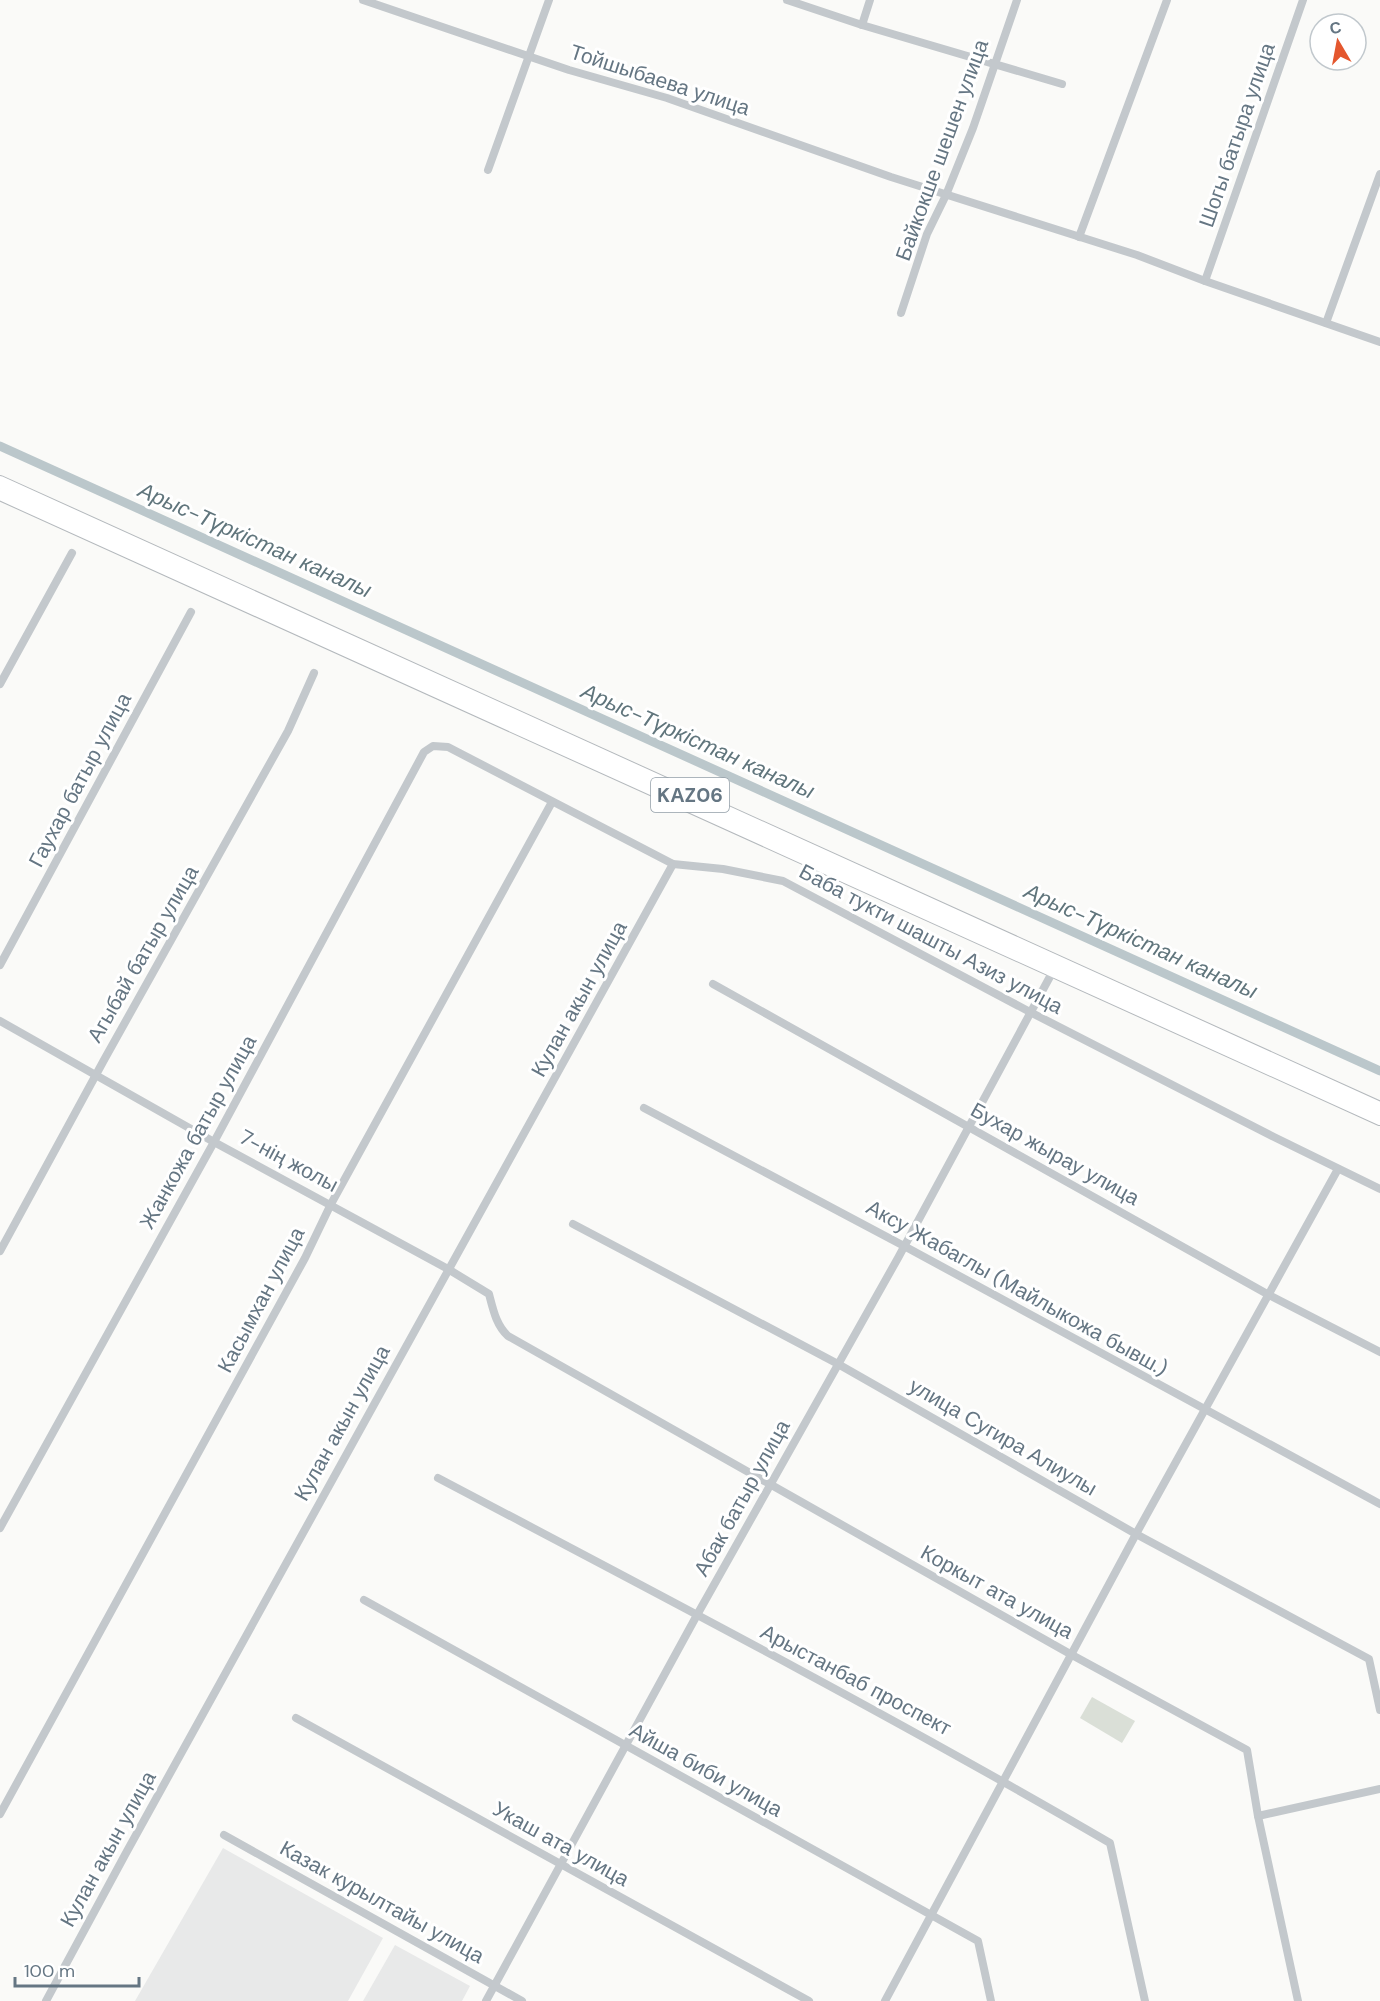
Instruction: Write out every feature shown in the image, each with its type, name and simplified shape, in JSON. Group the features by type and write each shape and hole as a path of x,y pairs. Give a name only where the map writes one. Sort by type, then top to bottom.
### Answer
{"highway":[{"name":"KАZ06","path":"0,482 1380,1108"},
{"name":"KАZ06","path":"0,494 1380,1119"}],"street":[{"name":"Тойшыбаева улица","path":"363,0 569,70 667,99 891,177 1137,255 1380,342"},
{"path":"488,170 549,0"},
{"path":"787,0 862,25 1062,84"},
{"path":"862,25 870,0"},
{"name":"Байкокше шешен улица","path":"901,313 927,234 946,195 973,128 1017,0"},
{"path":"1079,237 1167,0"},
{"name":"Шогы батыра улица","path":"1205,281 1303,0"},
{"path":"1326,323 1380,174"},
{"path":"0,684 72,553"},
{"name":"Гаухар батыр улица","path":"0,965 191,612"},
{"name":"Агыбай батыр улица","path":"0,1251 288,731 314,673"},
{"name":"Баба тукти шашты Азиз улица","path":"424,752 433,746 448,747 673,864 723,869 783,881 1030,1012 1380,1189"},
{"name":"Жанкожа батыр улица","path":"0,1528 214,1142 424,752"},
{"name":"Касымхан улица","path":"0,1814 552,802"},
{"name":"Кулан акын улица","path":"46,2001 673,864"},
{"name":"Абак батыр улица","path":"486,2001 697,1615 904,1246 1053,971"},
{"name":"Бухар жырау улица","path":"713,984 1269,1295 1380,1352"},
{"name":"7-нің жолы","path":"0,1021 214,1142 332,1204 489,1294 495,1315 502,1330 508,1336"},
{"name":"Аксу Жабаглы (Майлыкожа бывш.)","path":"644,1108 1376,1502"},
{"path":"885,2001 1002,1780 1338,1169"},
{"name":"улица Сугира Алиулы","path":"573,1224 838,1364 1136,1534 1369,1659 1380,1710"},
{"name":"Коркыт ата улица","path":"508,1336 1072,1655 1247,1749 1258,1816 1298,2001"},
{"name":"Арыстанбаб проспект","path":"438,1478 1002,1780 1110,1843 1145,2001"},
{"name":"Айша биби улица","path":"364,1600 978,1941 991,2001"},
{"name":"Укаш ата улица","path":"296,1718 809,2001"},
{"path":"1258,1816 1380,1789"},
{"name":"Казак курылтайы улица","path":"224,1835 522,2001"}],"shaded area":[{"path":"1092,1697 1135,1721 1122,1743 1080,1718"},
{"path":"223,1848 383,1938 348,2001 135,2001"},
{"path":"395,1945 470,1986 462,2001 363,2001"}],"waterway":[{"name":"Арыс-Түркістан каналы","path":"0,446 1380,1071"}]}
